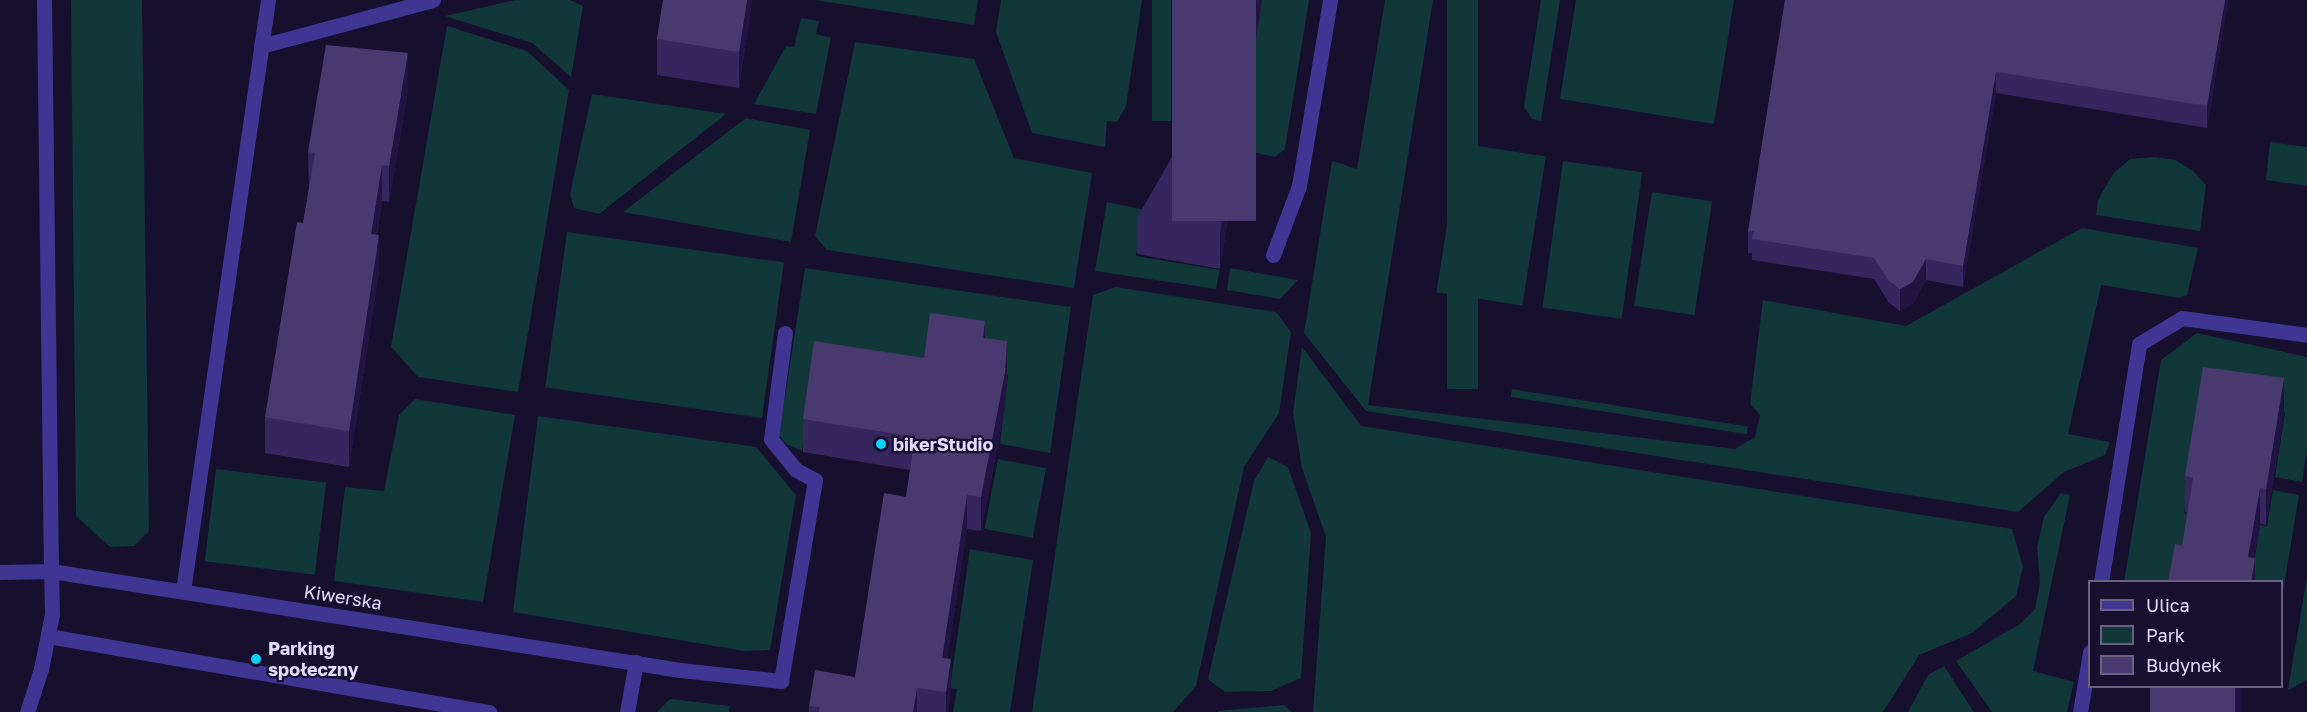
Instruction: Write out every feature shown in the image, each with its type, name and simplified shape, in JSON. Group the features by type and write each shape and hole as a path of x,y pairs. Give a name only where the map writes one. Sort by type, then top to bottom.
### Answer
{"street":[{"path":"27,712 52,614 44,0"},
{"path":"183,591 268,0"},
{"path":"261,46 432,0"},
{"path":"1273,255 1299,186 1330,0"},
{"path":"2101,580 2139,344 2182,318 2307,335"},
{"name":"Kiwerska","path":"0,572 51,571 680,670 781,681 815,480 796,470 771,439 785,333"},
{"path":"48,636 489,712"},
{"path":"627,712 636,662"},
{"path":"2080,712 2088,664"}],"green space":[{"path":"71,0 142,0 149,531 134,546 110,547 76,516"},
{"path":"516,0 570,0 583,6 571,77 532,43 445,16"},
{"path":"815,0 978,0 974,25"},
{"path":"1001,0 1142,0 1126,106 1117,122 1107,121 1105,147 1032,133 996,32"},
{"path":"1152,0 1171,0 1171,121 1152,121"},
{"path":"1262,0 1309,0 1285,149 1275,157 1238,149"},
{"path":"1385,0 1433,0 1368,405 1735,449 1755,437 1760,415 1750,404 1763,300 1906,326 2082,228 2198,248 2187,295 2179,298 2101,285 2068,434 2110,442 2105,455 2064,472 2018,512 1366,411 1304,333 1332,161 1357,169"},
{"path":"1447,0 1478,0 1478,389 1447,389"},
{"path":"1541,0 1560,0 1541,121 1532,119 1524,107"},
{"path":"1576,0 1734,0 1714,124 1560,99"},
{"path":"801,18 819,21 816,34 831,38 816,114 754,104 786,46 794,47"},
{"path":"447,26 527,51 569,90 518,392 418,377 391,347"},
{"path":"855,42 974,59 1014,158 1092,173 1074,288 827,250 815,236"},
{"path":"592,94 726,114 599,214 574,208 570,194"},
{"path":"746,118 810,130 791,242 623,212"},
{"path":"2270,142 2307,147 2307,186 2266,180"},
{"path":"1460,143 1546,157 1522,306 1436,292"},
{"path":"2155,157 2175,160 2193,171 2206,185 2200,231 2096,215 2098,200 2113,174 2130,159"},
{"path":"1563,161 1642,172 1622,319 1542,308"},
{"path":"1652,192 1712,202 1694,315 1634,306"},
{"path":"1107,202 1144,210 1136,256 1220,270 1216,289 1095,271"},
{"path":"567,232 784,262 762,418 545,387"},
{"path":"805,268 1071,307 1050,453 1000,444 1008,375 984,371 924,390 814,373 802,451 786,444 779,435"},
{"path":"1230,268 1298,280 1280,299 1227,290"},
{"path":"1116,287 1276,312 1291,332 1279,413 1244,467 1196,686 1173,712 1032,712 1093,295"},
{"path":"2197,333 2307,357 2307,450 2302,482 2275,477 2285,413 2202,402 2184,513 2192,514 2174,580 2124,580 2161,360"},
{"path":"1302,347 1361,426 2012,529 2023,567 2016,596 1972,633 1919,655 1883,712 1313,712 1326,537 1302,468 1293,413"},
{"path":"1512,389 1748,426 1747,434 1511,397"},
{"path":"415,399 515,415 483,602 334,581 345,487 384,491 399,415"},
{"path":"538,416 756,447 796,495 770,650 744,651 513,612"},
{"path":"1268,457 1288,467 1311,533 1301,678 1271,691 1225,692 1208,679 1254,481"},
{"path":"998,459 1046,468 1033,538 984,529"},
{"path":"216,469 326,483 315,575 205,561"},
{"path":"2273,490 2299,495 2283,592 2283,580 2251,580 2260,525 2267,526"},
{"path":"2061,493 2070,495 2033,671 2074,682 2067,712 1992,712 1956,661 2020,624 2035,609 2040,582 2037,547 2044,517"},
{"path":"970,549 1033,560 1010,712 953,712 957,689 950,688"},
{"path":"2307,577 2307,680 2288,690"},
{"path":"1944,666 1974,712 1908,712 1928,675"},
{"path":"670,699 730,706 729,712 657,712"},
{"path":"1284,705 1292,712 1217,712 1218,711"}],"building":[{"path":"663,0 747,0 739,52 657,39"},
{"path":"1172,0 1256,0 1256,221 1172,221"},
{"path":"1785,0 2225,0 2207,106 1996,72 1963,266 1926,259 1913,282 1900,289 1889,281 1874,258 1752,239 1754,231 1748,232"},
{"path":"326,45 408,53 389,166 382,165 371,234 379,235 349,431 265,417 297,222 303,223 315,153 308,152"},
{"path":"930,313 985,321 983,338 1007,341 1005,373 981,497 967,495 942,658 951,659 946,692 917,688 913,712 819,712 820,707 809,706 815,670 855,677 884,493 906,497 915,437 803,419 814,341 924,358"},
{"path":"2203,367 2284,378 2266,489 2260,488 2248,557 2255,558 2251,580 2168,580 2175,544 2182,546 2193,478 2185,476"},
{"path":"2150,688 2235,688 2235,712 2150,712"}],"place":[{"name":"bikerStudio","path":"881,444"},
{"name":"Parking społeczny","path":"256,659"}]}
